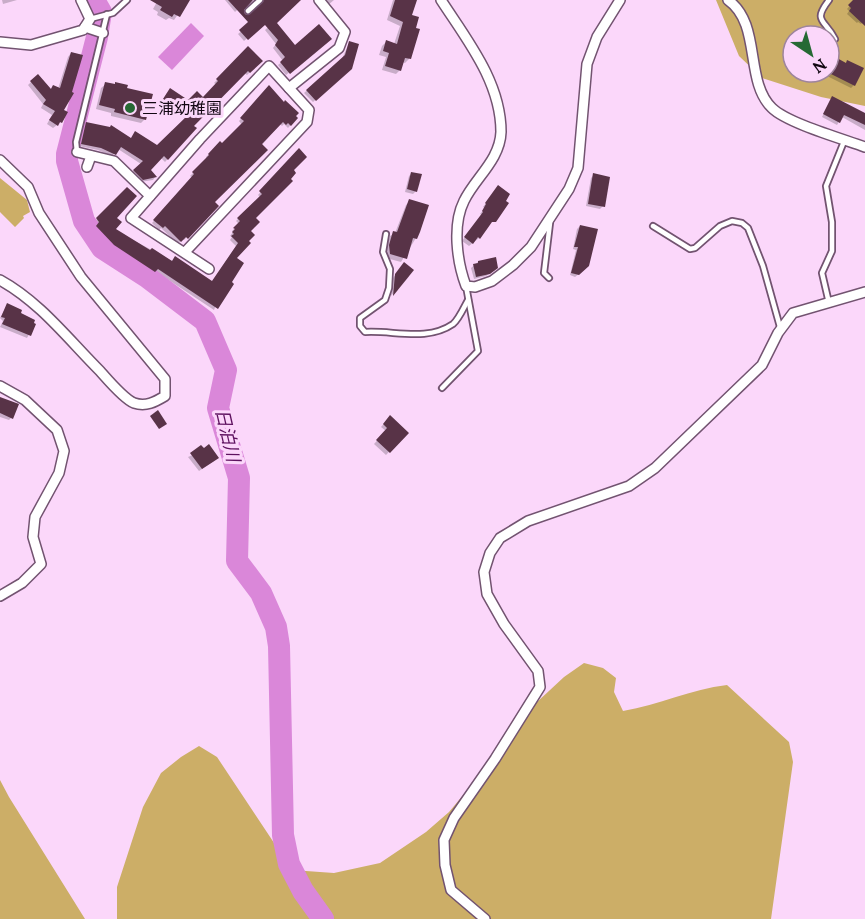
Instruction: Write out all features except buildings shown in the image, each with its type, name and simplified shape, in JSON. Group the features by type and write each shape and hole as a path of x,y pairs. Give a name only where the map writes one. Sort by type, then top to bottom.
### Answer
{"street":[{"path":"81,0 88,23 102,33"},
{"path":"289,88 339,48 345,32 319,0"},
{"path":"441,0 484,65 498,105 501,135 493,159 464,201 458,221 458,250 466,286 475,287 492,281 531,247 569,189 578,168 587,64 597,38 620,0"},
{"path":"728,0 736,6 746,24 762,96 772,109 788,119 865,147"},
{"path":"0,42 31,45 83,30 88,23"},
{"path":"186,252 307,122 309,110 269,66 200,139 131,218 209,269"},
{"path":"77,152 114,162 150,196"},
{"path":"87,167 91,156"},
{"path":"0,160 28,187 39,213 81,277 165,379 165,396 151,405 134,403 47,315 18,290 0,280"},
{"path":"485,919 451,890 445,866 444,840 458,811 495,759 540,687 538,671 504,624 487,594 484,572 490,553 500,538 528,521 629,486 655,468 762,365 793,313 865,292"},
{"path":"0,386 25,400 57,430 63,451 59,473 35,517 33,537 41,564 22,583 0,596"}],"lane":[{"path":"88,23 110,14 127,0"},
{"path":"248,11 260,0"},
{"path":"824,24 820,18 820,11 829,0"},
{"path":"77,152 76,142 102,33 110,14"},
{"path":"829,303 822,273 832,251 832,222 826,186 845,139"},
{"path":"549,278 544,273 550,218"},
{"path":"653,226 690,249 695,248 720,225 732,221 742,223 748,228 763,266 781,330"},
{"path":"386,234 383,252 390,269 389,288 385,300 360,318 360,326 365,332 414,335 439,330 454,323 468,300"},
{"path":"442,388 478,351 466,286"}],"shaded area":[{"path":"716,0 865,0 865,106 821,97 762,78 739,56"},
{"path":"191,23 204,36 172,70 158,57"},
{"path":"0,178 27,200 30,212 23,216 24,218 15,227 0,212"},
{"path":"584,663 603,668 616,678 614,692 623,711 727,685 789,742 793,762 771,919 117,919 117,887 143,807 161,773 199,746 217,757 292,870 334,873 380,863 426,832 449,812 536,703 564,677"},
{"path":"0,780 9,797 85,919 0,919"}],"waterway":[{"name":"日泊川","path":"94,0 101,12 97,37 67,161 84,221 102,248 147,277 205,321 226,370 218,408 239,478 237,561 261,593 276,627 279,646 283,835 289,864 303,891 323,919"}],"place":[{"name":"三浦幼稚園","path":"130,108"}]}
